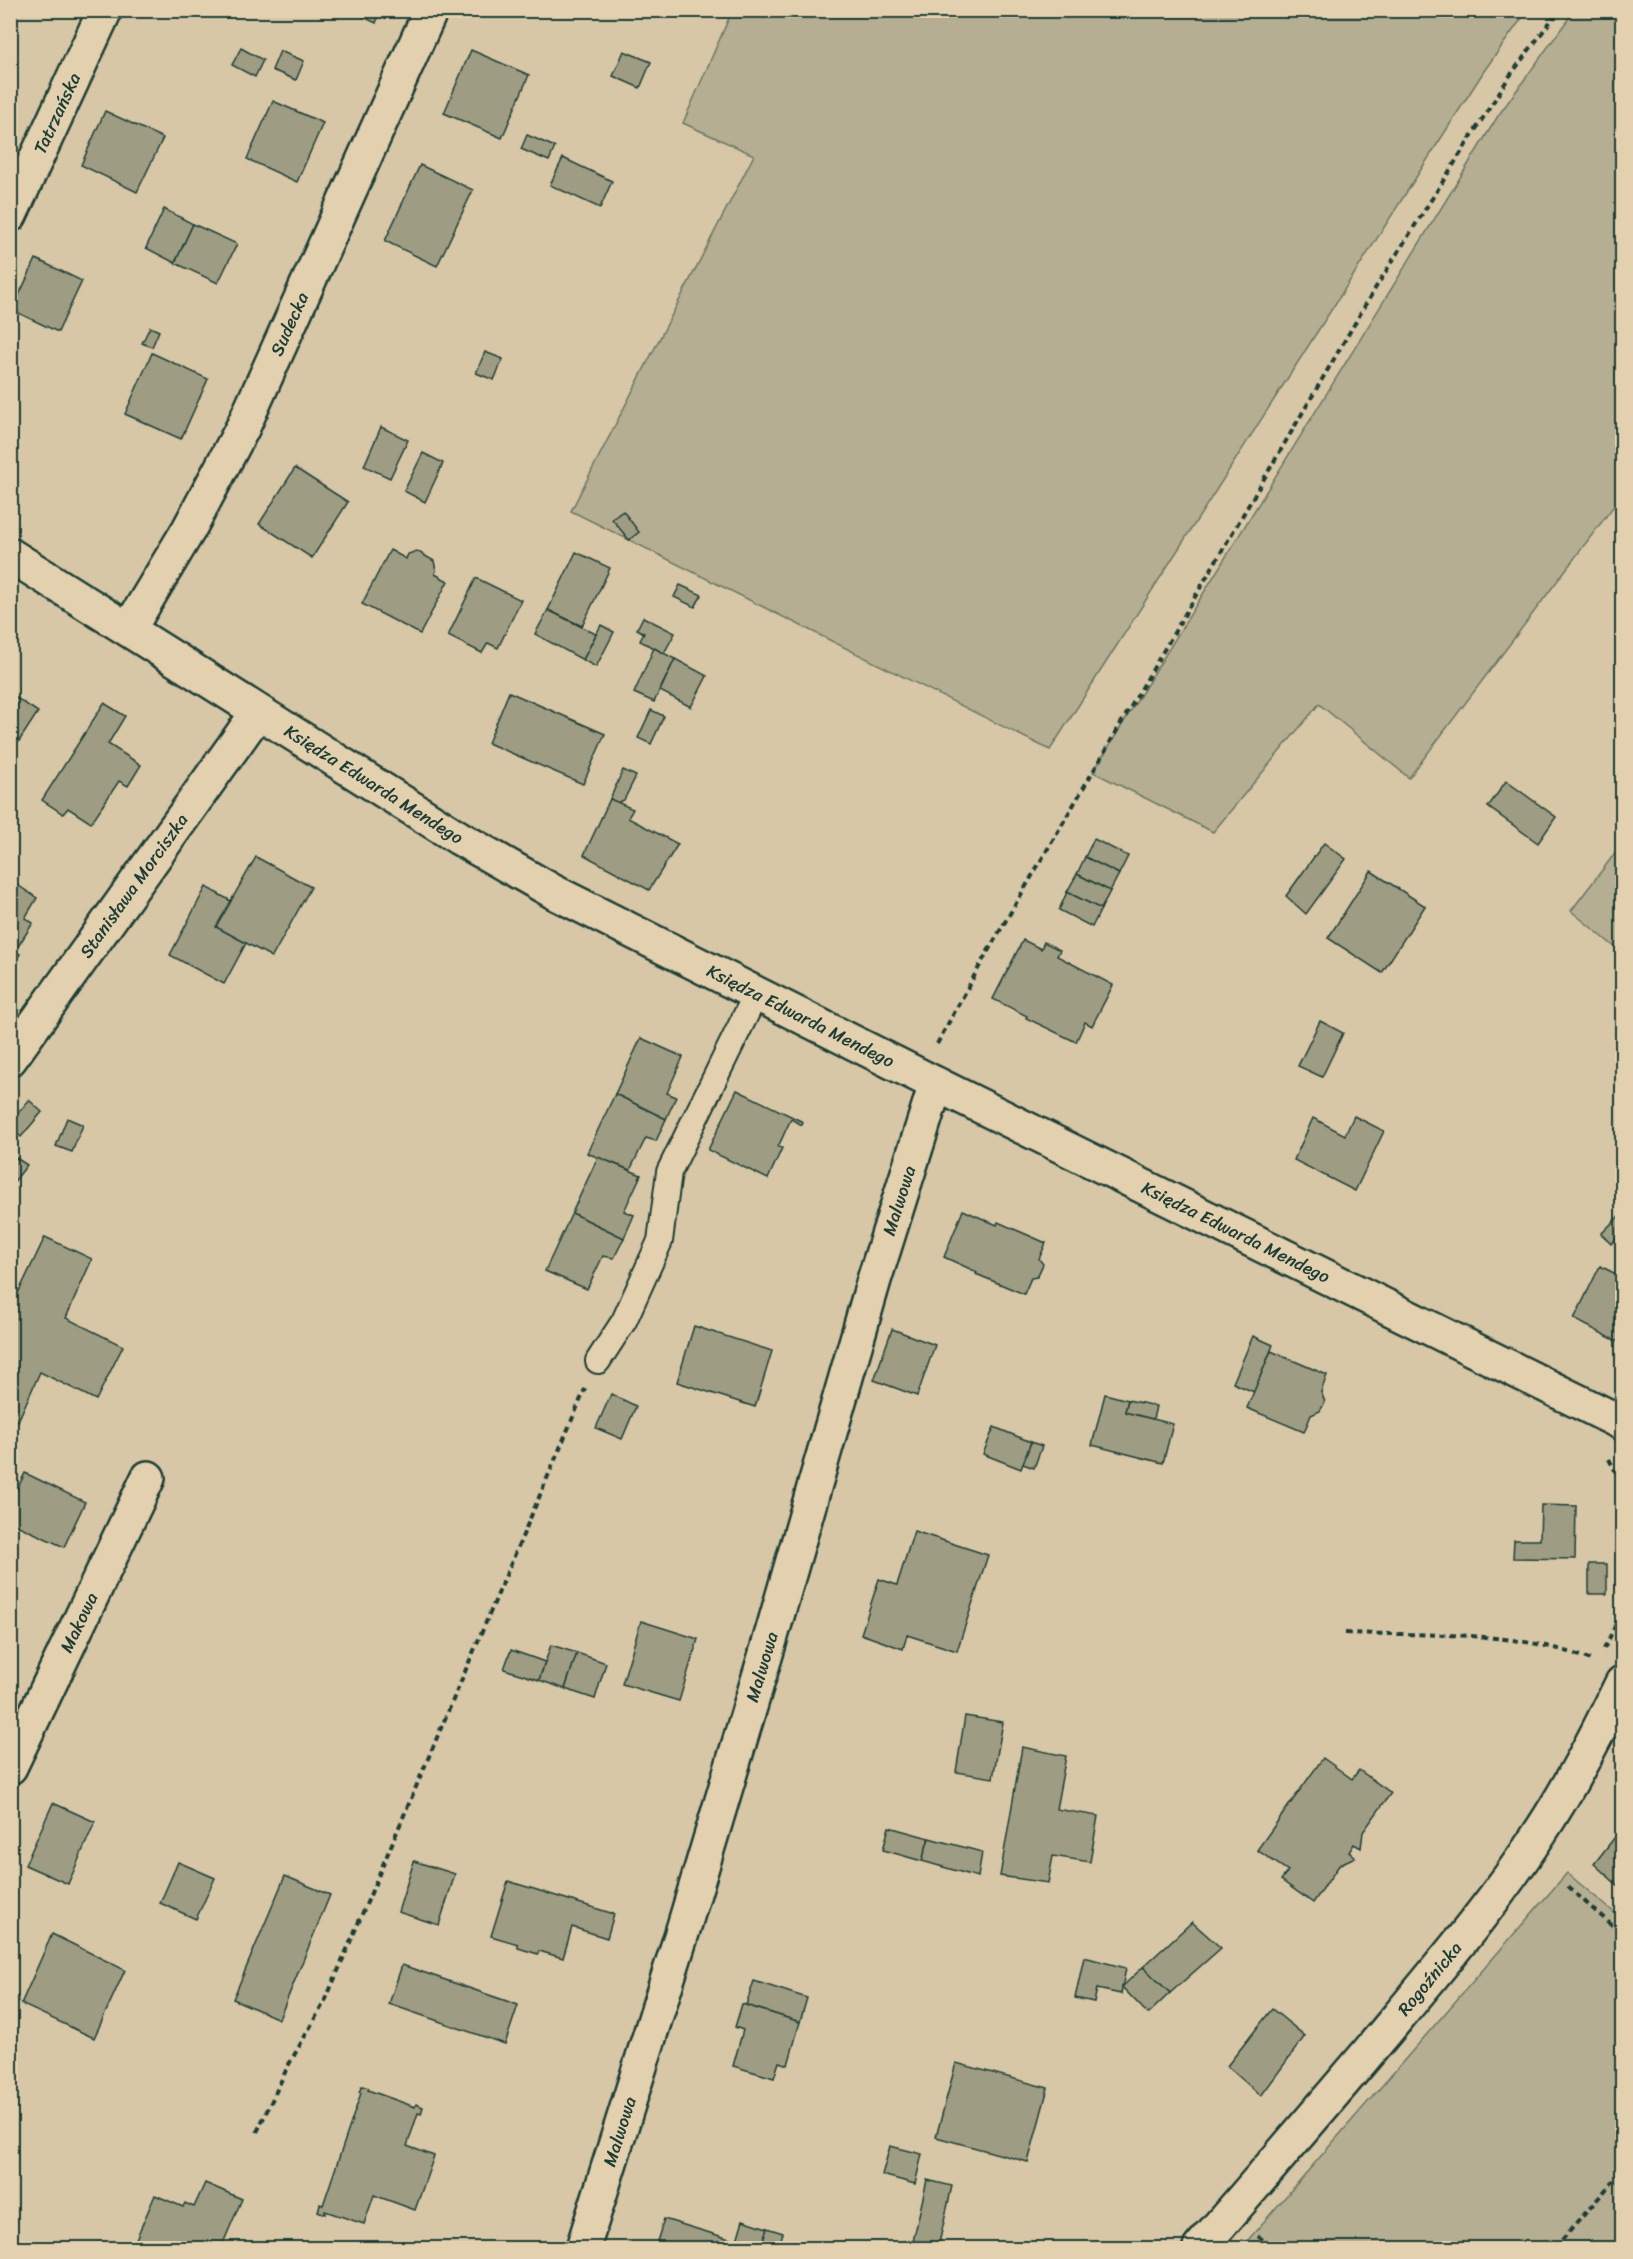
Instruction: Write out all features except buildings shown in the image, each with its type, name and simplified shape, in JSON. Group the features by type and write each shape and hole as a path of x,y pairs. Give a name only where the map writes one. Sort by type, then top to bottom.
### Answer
{"street":[{"name":"Tatrzańska","path":"10,215 105,10"},
{"name":"Sudecka","path":"129,629 189,529 243,427 430,10"},
{"name":"Księdza Edwarda Mendego","path":"10,555 459,838 544,887 656,945 1623,1423"},
{"name":"Stanisława Morciszka","path":"10,1059 258,712"},
{"name":"Malwowa","path":"583,2248 682,1933 768,1647 874,1280 928,1080"},
{"name":"Makowa","path":"10,1767 148,1478"},
{"name":"Rogoźnicka","path":"1200,2248 1377,2042 1498,1894 1540,1833 1569,1785 1623,1683"}],"lane":[{"path":"598,1361 624,1321 660,1241 669,1172 756,994"}],"path":[{"path":"928,1080 984,958 1376,287 1509,77 1559,10"},
{"path":"257,2132 288,2066 326,1999 598,1361"},
{"path":"1602,1653 1623,1612"},
{"path":"1345,1634 1506,1640 1549,1645 1597,1662 1592,1671"},
{"path":"1568,1887 1623,1934"},
{"path":"1555,2248 1623,2171"}],"shaded area":[{"path":"732,11 1527,11 1484,71 1050,750 571,511 754,155 683,123"},
{"path":"1574,11 1622,11 1622,495 1409,778 1319,704 1213,832 1093,772 1498,116"},
{"path":"1622,844 1622,953 1571,911"},
{"path":"1567,1873 1622,1919 1622,2248 1241,2248"}]}
